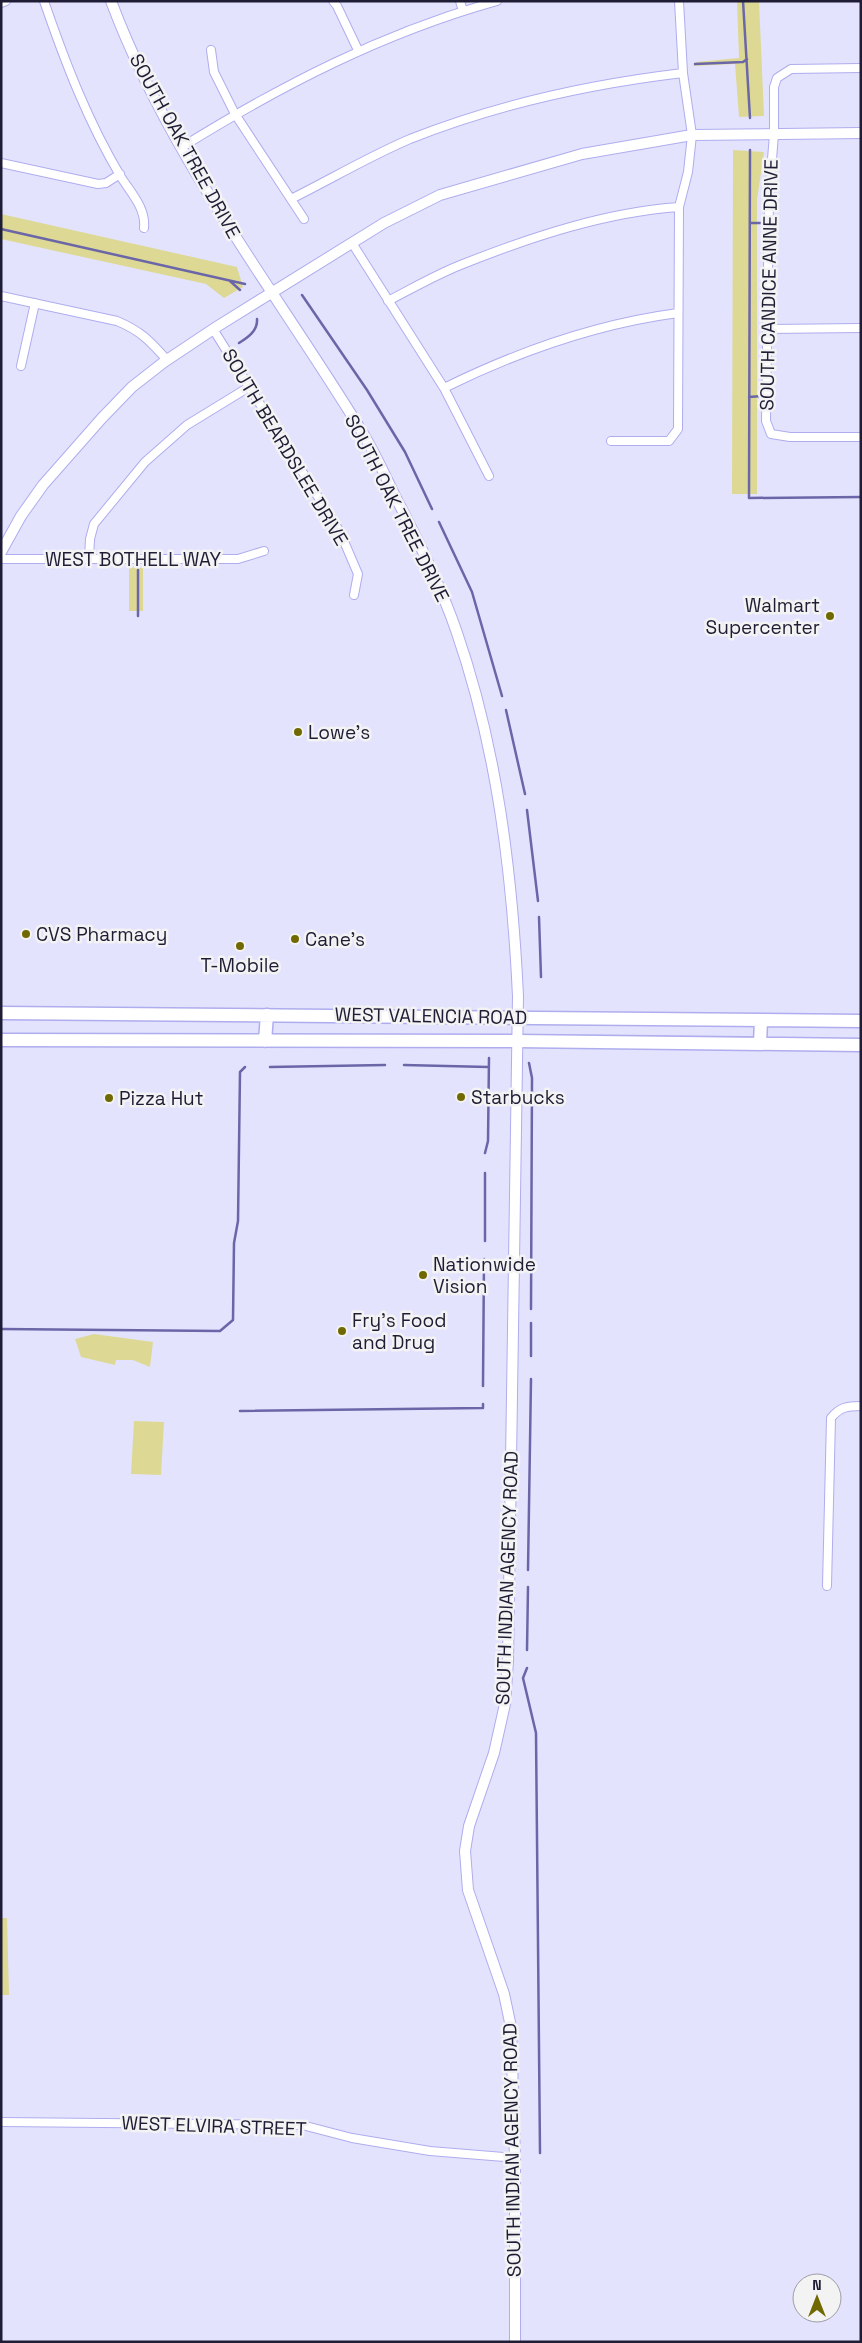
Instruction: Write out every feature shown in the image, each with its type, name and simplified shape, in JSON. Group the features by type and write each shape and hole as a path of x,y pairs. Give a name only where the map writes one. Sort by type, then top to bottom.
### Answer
{"main road":[{"name":"WEST VALENCIA ROAD","path":"1,1013 861,1021"},
{"path":"266,1041 267,1015"},
{"path":"760,1044 761,1020"},
{"name":"WEST VALENCIA ROAD","path":"1,1040 516,1041 861,1046"}],"street":[{"path":"1,3 6,1"},
{"path":"44,1 68,72 120,174 142,210 144,228"},
{"name":"SOUTH OAK TREE DRIVE","path":"111,1 124,36 204,188 361,429 431,566 456,629 480,709 501,807 514,913 518,996 516,1041"},
{"path":"332,1 337,6 358,50"},
{"path":"460,1 463,11"},
{"path":"182,147 235,114 358,50 463,11 497,1"},
{"path":"611,441 669,441 678,429 679,207 688,172 692,135 684,74 679,1"},
{"path":"211,50 214,72 235,114 304,219"},
{"name":"SOUTH CANDICE ANNE DRIVE","path":"861,68 791,69 783,72 777,78 774,87 774,134 768,197 766,422 771,434 790,437 861,437"},
{"path":"291,199 410,139 509,104 589,87 684,74"},
{"path":"1,552 20,516 43,485 132,387 167,360 213,329 384,223 440,195 582,154 692,135 861,133"},
{"path":"1,163 98,184 106,183 120,174"},
{"path":"388,301 462,264 544,235 617,216 679,207"},
{"path":"352,243 444,388 489,476"},
{"path":"1,296 132,327 146,336 167,360"},
{"path":"20,366 35,303"},
{"path":"444,388 493,364 566,336 638,318 678,313"},
{"path":"768,329 861,328"},
{"name":"SOUTH BEARDSLEE DRIVE","path":"213,329 340,532 358,574 354,595"},
{"path":"89,558 90,539 94,524 145,462 187,425 249,387"},
{"name":"WEST BOTHELL WAY","path":"1,559 238,559 264,551"},
{"name":"SOUTH INDIAN AGENCY ROAD","path":"515,2342 511,2027 504,1994 468,1890 465,1851 469,1826 494,1753 505,1704 508,1661 516,1203 516,1041"},
{"path":"828,1586 831,1418 837,1410 845,1406 861,1406"},
{"name":"WEST ELVIRA STREET","path":"1,2122 302,2125 352,2138 430,2151 514,2158"}],"shaded area":[{"path":"737,1 759,1 764,116 739,117 735,64 693,66 696,62 739,58"},
{"path":"733,150 764,152 757,200 757,494 732,494"},
{"path":"1,214 237,267 243,287 224,298 206,284 1,239"},
{"path":"129,567 143,568 143,611 129,611"},
{"path":"94,1334 153,1342 150,1367 133,1360 116,1360 115,1365 81,1357 75,1339"},
{"path":"134,1421 164,1422 161,1475 131,1474"},
{"path":"1,1918 7,1918 9,1995 1,1995"}],"waterway":[{"path":"743,1 750,118"},
{"path":"695,64 743,62 747,59"},
{"path":"750,150 749,498 861,497"},
{"path":"750,223 761,223"},
{"path":"1,229 245,284"},
{"path":"230,281 240,290"},
{"path":"302,295 367,390 405,452 432,509"},
{"path":"239,343 254,331 257,319"},
{"path":"749,397 762,396"},
{"path":"439,522 472,592 502,696"},
{"path":"138,570 138,616"},
{"path":"506,710 525,794"},
{"path":"527,810 538,901"},
{"path":"539,917 541,977"},
{"path":"485,1153 488,1141 489,1058"},
{"path":"529,1063 532,1078 531,1309"},
{"path":"270,1067 385,1065"},
{"path":"404,1065 488,1067"},
{"path":"1,1329 220,1331 233,1320 234,1243 238,1221 240,1072 245,1067"},
{"path":"485,1173 485,1241"},
{"path":"483,1386 484,1259"},
{"path":"531,1323 531,1356"},
{"path":"528,1570 531,1379"},
{"path":"240,1411 483,1408 483,1404"},
{"path":"527,1650 528,1587"},
{"path":"527,1668 523,1678 536,1733 540,2153"}],"place":[{"name":"Walmart Supercenter","path":"830,616"},
{"name":"Lowe’s","path":"298,732"},
{"name":"CVS Pharmacy","path":"26,934"},
{"name":"Cane's","path":"295,939"},
{"name":"T-Mobile","path":"240,946"},
{"name":"Starbucks","path":"461,1097"},
{"name":"Pizza Hut","path":"109,1098"},
{"name":"Nationwide Vision","path":"423,1275"},
{"name":"Fry's Food and Drug","path":"342,1331"}]}
